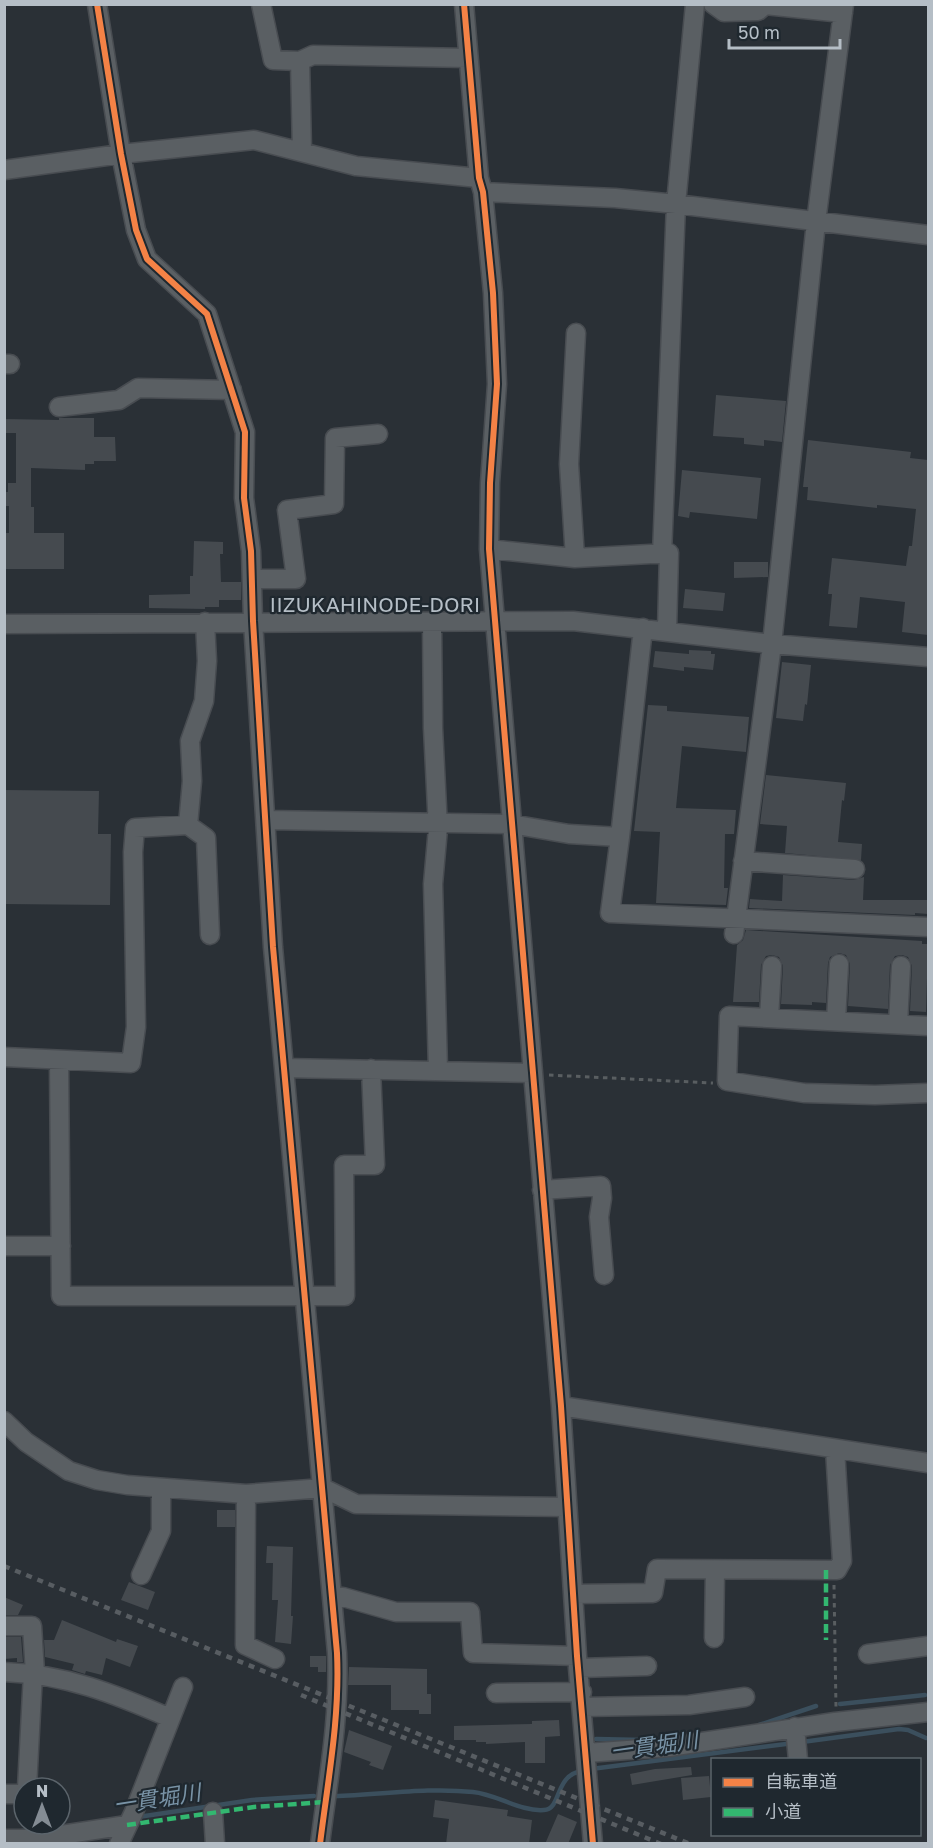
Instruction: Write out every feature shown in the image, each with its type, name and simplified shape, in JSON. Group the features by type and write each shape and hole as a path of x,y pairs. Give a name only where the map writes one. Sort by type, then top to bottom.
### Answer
{"street":[{"path":"97,4 121,154 136,230 147,259 207,314 245,432 244,498 251,551 253,621 273,946 337,1653 338,1702 333,1758 320,1844"},
{"path":"261,4 273,60 300,61 313,56 468,58"},
{"path":"464,4 493,293 496,384 489,549 561,1406 593,1844"},
{"path":"662,554 676,204 695,4"},
{"path":"713,4 724,12 758,11 765,5 843,9 816,222 772,644 735,926"},
{"path":"300,61 302,152"},
{"path":"4,170 121,154 254,140 356,166 481,185 676,204 928,235"},
{"path":"575,558 570,464 576,333"},
{"path":"59,406 119,400 138,388 232,390"},
{"path":"252,579 296,579 287,510 334,504 335,438 378,434"},
{"path":"489,549 575,558 669,553 667,632"},
{"name":"IIZUKAHINODE-DORI","path":"4,624 573,621 772,644 928,657"},
{"path":"188,825 192,782 190,741 204,701 207,661 205,622"},
{"path":"432,622 433,728 438,824 433,884 438,1070"},
{"path":"643,628 610,913 735,926 928,927"},
{"path":"267,820 511,824 570,834 620,837"},
{"path":"4,1057 131,1063 136,1027 133,852 135,828 188,825 206,838 210,935"},
{"path":"744,861 855,869"},
{"path":"836,1021 839,964"},
{"path":"769,1018 772,966"},
{"path":"898,1024 901,966"},
{"path":"928,1026 729,1016 727,1081 804,1093 875,1095 928,1093"},
{"path":"59,1061 61,1296 345,1296 344,1165 375,1165 371,1070"},
{"path":"284,1068 532,1073"},
{"path":"542,1190 601,1186 599,1217 604,1275"},
{"path":"4,1246 61,1246"},
{"path":"561,1406 928,1462"},
{"path":"4,1421 26,1442 69,1471 97,1480 162,1488 246,1494 323,1488 356,1504 567,1508"},
{"path":"573,1594 653,1593 657,1569 837,1570 842,1561 835,1449"},
{"path":"141,1575 161,1531 162,1488"},
{"path":"246,1494 245,1646 275,1659"},
{"path":"714,1638 715,1570"},
{"path":"332,1597 344,1597 396,1612 470,1612 473,1653 647,1666"},
{"path":"4,1626 32,1626 34,1673 28,1776"},
{"path":"868,1654 928,1646"},
{"path":"4,1672 34,1673 100,1689 170,1718"},
{"path":"119,1844 183,1687"},
{"path":"496,1693 689,1705 745,1697"},
{"path":"587,1764 714,1742 793,1741 835,1722 928,1712"},
{"path":"213,1812 215,1844"},
{"path":"4,1839 34,1839 130,1819"}],"path":[{"path":"532,1073 720,1084 727,1081"},
{"path":"835,1722 834,1580 837,1570"}],"building":[{"path":"716,395 786,401 782,442 764,440 764,446 744,444 744,438 713,436"},
{"path":"59,418 94,418 94,437 115,437 116,461 94,461 94,464 85,464 85,470 31,468 34,533 64,533 64,569 6,569 9,506 4,506 4,492 8,492 8,483 16,483 16,433 4,433 4,419 59,420"},
{"path":"808,440 911,452 910,458 928,460 928,635 902,632 905,602 860,597 857,628 829,626 832,594 828,594 832,558 906,566 909,546 912,546 916,509 877,505 877,508 807,500 808,487 803,487"},
{"path":"682,470 761,478 757,519 690,512 689,518 678,516"},
{"path":"194,541 223,542 223,554 220,554 221,582 241,582 241,600 219,600 219,607 205,607 205,609 149,608 149,595 190,594"},
{"path":"734,562 768,562 768,577 734,578"},
{"path":"685,589 725,593 723,611 683,608"},
{"path":"689,650 711,651 711,654 715,654 713,670 684,667 684,671 653,667 655,651 689,654"},
{"path":"782,662 811,665 803,721 776,718"},
{"path":"648,705 667,706 667,711 749,717 746,752 682,746 676,808 736,810 734,834 725,834 724,888 728,888 726,905 656,903 660,832 634,831"},
{"path":"766,775 846,783 838,842 862,844 861,860 785,853 787,826 760,824"},
{"path":"4,790 99,791 98,834 111,834 110,905 4,904"},
{"path":"783,875 854,880 864,877 863,900 928,900 928,914 749,908 750,899 782,901"},
{"path":"746,930 922,941 922,944 928,944 926,1012 910,1011 912,966 908,957 902,955 895,956 890,965 888,1009 848,1006 850,964 846,955 839,953 830,957 828,963 826,1003 781,1004 783,966 779,957 772,955 766,956 761,965 759,1002 733,1002 737,945 743,940"},
{"path":"217,1510 235,1510 235,1527 217,1527"},
{"path":"267,1546 293,1547 291,1644 275,1642 278,1600 272,1600 273,1563 266,1563"},
{"path":"129,1582 155,1592 148,1610 121,1600"},
{"path":"4,1597 23,1605 18,1615 4,1615"},
{"path":"62,1620 116,1642 117,1639 138,1646 130,1667 106,1658 102,1675 86,1671 85,1674 72,1670 74,1664 45,1657 44,1640 54,1640"},
{"path":"4,1637 21,1637 23,1662 17,1662 17,1658 4,1659"},
{"path":"310,1656 326,1656 326,1672 318,1672 318,1667 310,1667"},
{"path":"349,1667 427,1669 427,1694 431,1694 431,1714 419,1714 419,1710 391,1710 391,1685 348,1685"},
{"path":"559,1720 560,1736 545,1737 545,1763 525,1763 525,1742 486,1744 486,1742 476,1742 476,1740 454,1740 454,1726 532,1724 532,1721"},
{"path":"349,1730 392,1746 383,1770 369,1765 371,1762 344,1752"},
{"path":"691,1767 692,1775 632,1785 630,1774 655,1769"},
{"path":"709,1776 711,1797 683,1800 681,1778"},
{"path":"435,1800 508,1810 507,1816 532,1820 529,1844 446,1844 449,1819 433,1817"},
{"path":"558,1814 577,1822 568,1844 545,1844"}],"waterway":[{"path":"840,1704 925,1695"},
{"path":"759,1725 816,1706"},
{"name":"一貫堀川","path":"802,1742 899,1729 908,1730 926,1738"},
{"path":"596,1739 644,1740"},
{"name":"一貫堀川","path":"591,1769 794,1743"},
{"name":"一貫堀川","path":"334,1796 421,1791 473,1792 526,1808 544,1810 554,1804 567,1779 582,1771"},
{"name":"一貫堀川","path":"138,1817 252,1800 314,1796"}],"railway":[{"path":"4,1566 690,1844"},
{"path":"301,1695 661,1844"}],"marked path":[{"path":"826,1570 826,1640"},
{"path":"127,1825 254,1807 325,1802"}],"cycle path":[{"path":"97,4 121,154 136,230 147,259 207,314 245,432 244,498 251,551 253,621 273,947 337,1653 335,1725 320,1844"},
{"path":"464,4 479,178 483,192 493,293 497,384 490,483 489,549 561,1406 577,1656 593,1844"}]}
